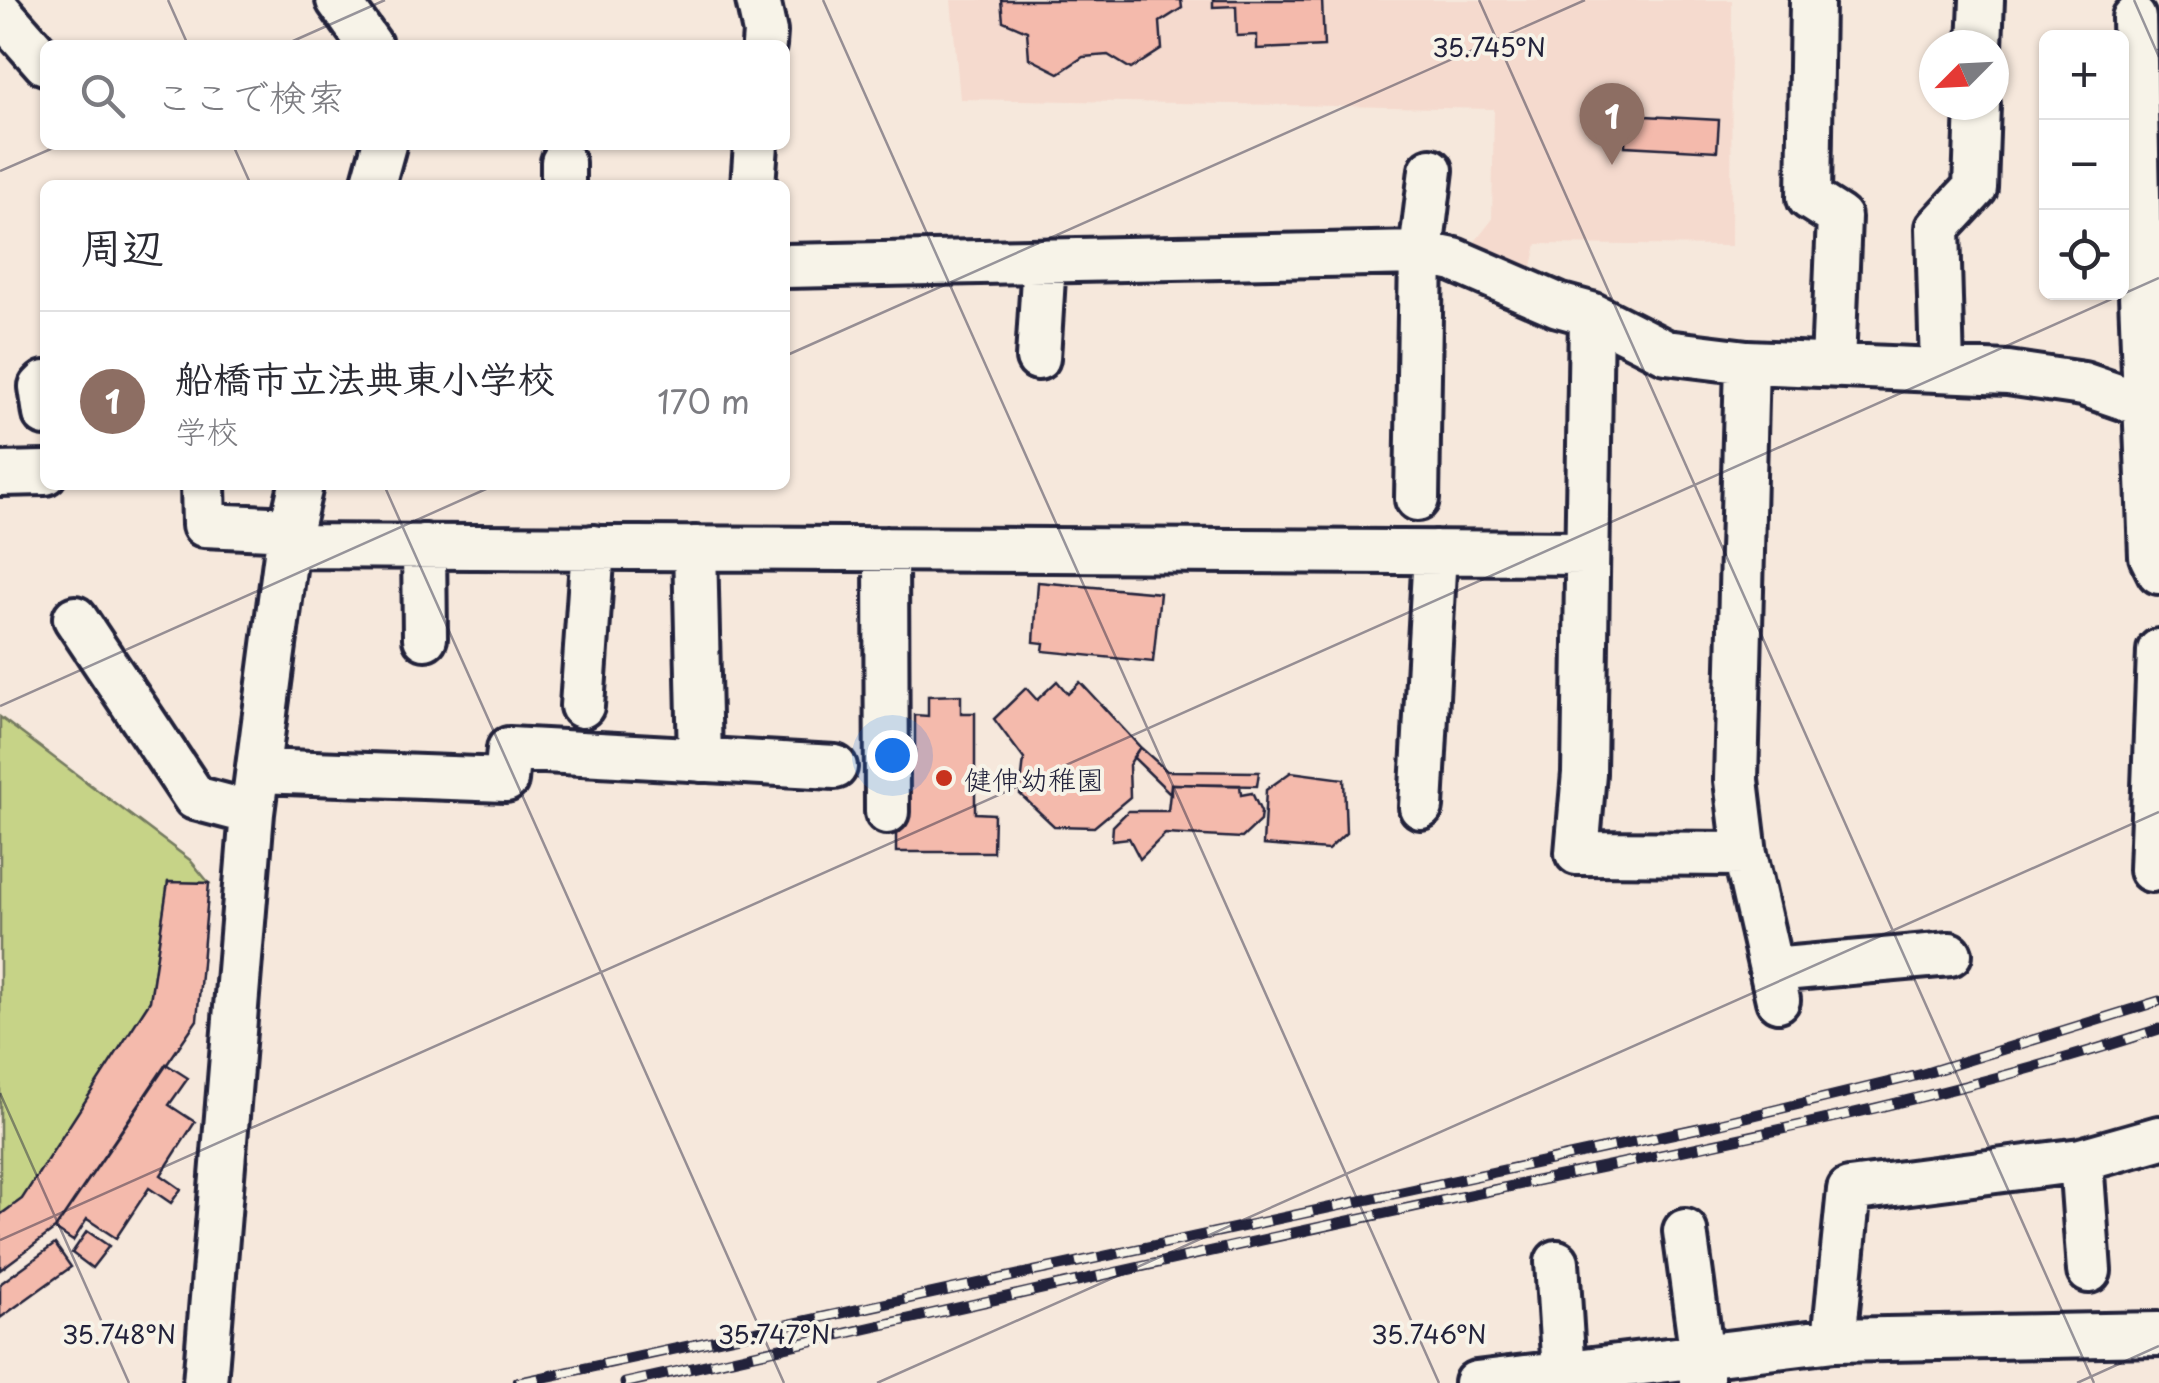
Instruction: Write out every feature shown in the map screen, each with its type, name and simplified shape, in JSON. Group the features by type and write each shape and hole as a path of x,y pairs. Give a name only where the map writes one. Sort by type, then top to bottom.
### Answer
{"street":[{"path":"338,0 366,40"},
{"path":"758,0 764,40"},
{"path":"1812,0 1809,198 1839,217 1833,364"},
{"path":"1981,30 1982,0"},
{"path":"0,12 40,57"},
{"path":"2134,18 2149,242 2151,556 2159,572"},
{"path":"1942,369 1938,228 1975,188 1977,120"},
{"path":"374,180 383,150"},
{"path":"753,180 756,150"},
{"path":"1417,499 1421,254 1431,170"},
{"path":"790,266 1421,254 1454,260 1558,305 1590,314 1666,352 1747,362 2008,374 2083,384 2151,407"},
{"path":"1038,358 1044,261"},
{"path":"1590,314 1584,772 1576,853 1745,854"},
{"path":"1747,362 1736,780 1745,854 1775,985 1950,954"},
{"path":"0,474 40,473"},
{"path":"203,490 204,525 289,537 424,546 1586,553"},
{"path":"205,1383 255,792 289,537 300,490"},
{"path":"424,546 426,638"},
{"path":"582,706 593,547"},
{"path":"695,548 700,760"},
{"path":"886,549 887,812"},
{"path":"1421,807 1435,552"},
{"path":"75,618 195,798 506,780 508,750 836,767"},
{"path":"2152,870 2159,651"},
{"path":"1834,1340 1849,1190 2081,1160 2159,1138"},
{"path":"2081,1160 2089,1271"},
{"path":"1685,1231 1702,1370"},
{"path":"1557,1262 1564,1373"},
{"path":"1476,1383 1564,1373 1607,1376 1702,1370 1834,1340 2159,1334"}],"shaded area":[{"path":"951,0 1732,0 1731,246 1537,244 1531,271 1473,244 1492,220 1494,109 960,99"}],"green space":[{"path":"0,717 190,860 209,883 168,882 150,1001 22,1199 0,1215"}],"building":[{"path":"1001,0 1181,0 1182,8 1160,22 1162,49 1131,69 1108,55 1083,57 1059,73 1029,58 1027,31 1003,21"},
{"path":"1213,0 1322,0 1324,46 1257,49 1257,35 1237,36 1236,6 1213,7"},
{"path":"1626,115 1719,120 1717,151 1625,146"},
{"path":"1038,582 1160,593 1153,662 1043,651 1044,643 1034,642"},
{"path":"1057,681 1068,694 1080,682 1140,747 1129,765 1130,797 1094,827 1054,826 1020,794 1024,759 994,719 1026,688 1037,700"},
{"path":"961,695 961,713 975,713 975,813 994,814 993,852 896,852 896,752 915,752 915,715 928,716 928,696"},
{"path":"1140,747 1167,771 1259,772 1257,786 1171,784 1171,794 1133,757"},
{"path":"1291,772 1344,779 1346,833 1328,850 1263,845 1266,790"},
{"path":"1171,784 1240,785 1241,795 1252,793 1261,812 1260,821 1242,838 1165,834 1140,859 1129,838 1112,840 1113,826 1128,811 1168,811"},
{"path":"168,882 209,883 197,1020 55,1229 0,1270 0,1215 22,1199 150,1001"},
{"path":"166,1064 188,1078 169,1105 195,1122 161,1175 181,1189 171,1203 149,1188 116,1238 87,1219 73,1241 55,1229"},
{"path":"87,1231 109,1246 92,1268 72,1253"},
{"path":"55,1244 71,1267 0,1318 0,1284"}],"railway":[{"path":"517,1383 1713,1125 1923,1074 2159,1001"},
{"path":"625,1383 1280,1236 1831,1118 1996,1078 2159,1029"}],"place":[{"name":"船橋市立法典東小学校","path":"1612,165"},
{"name":"健伸幼稚園","path":"944,778"}]}
